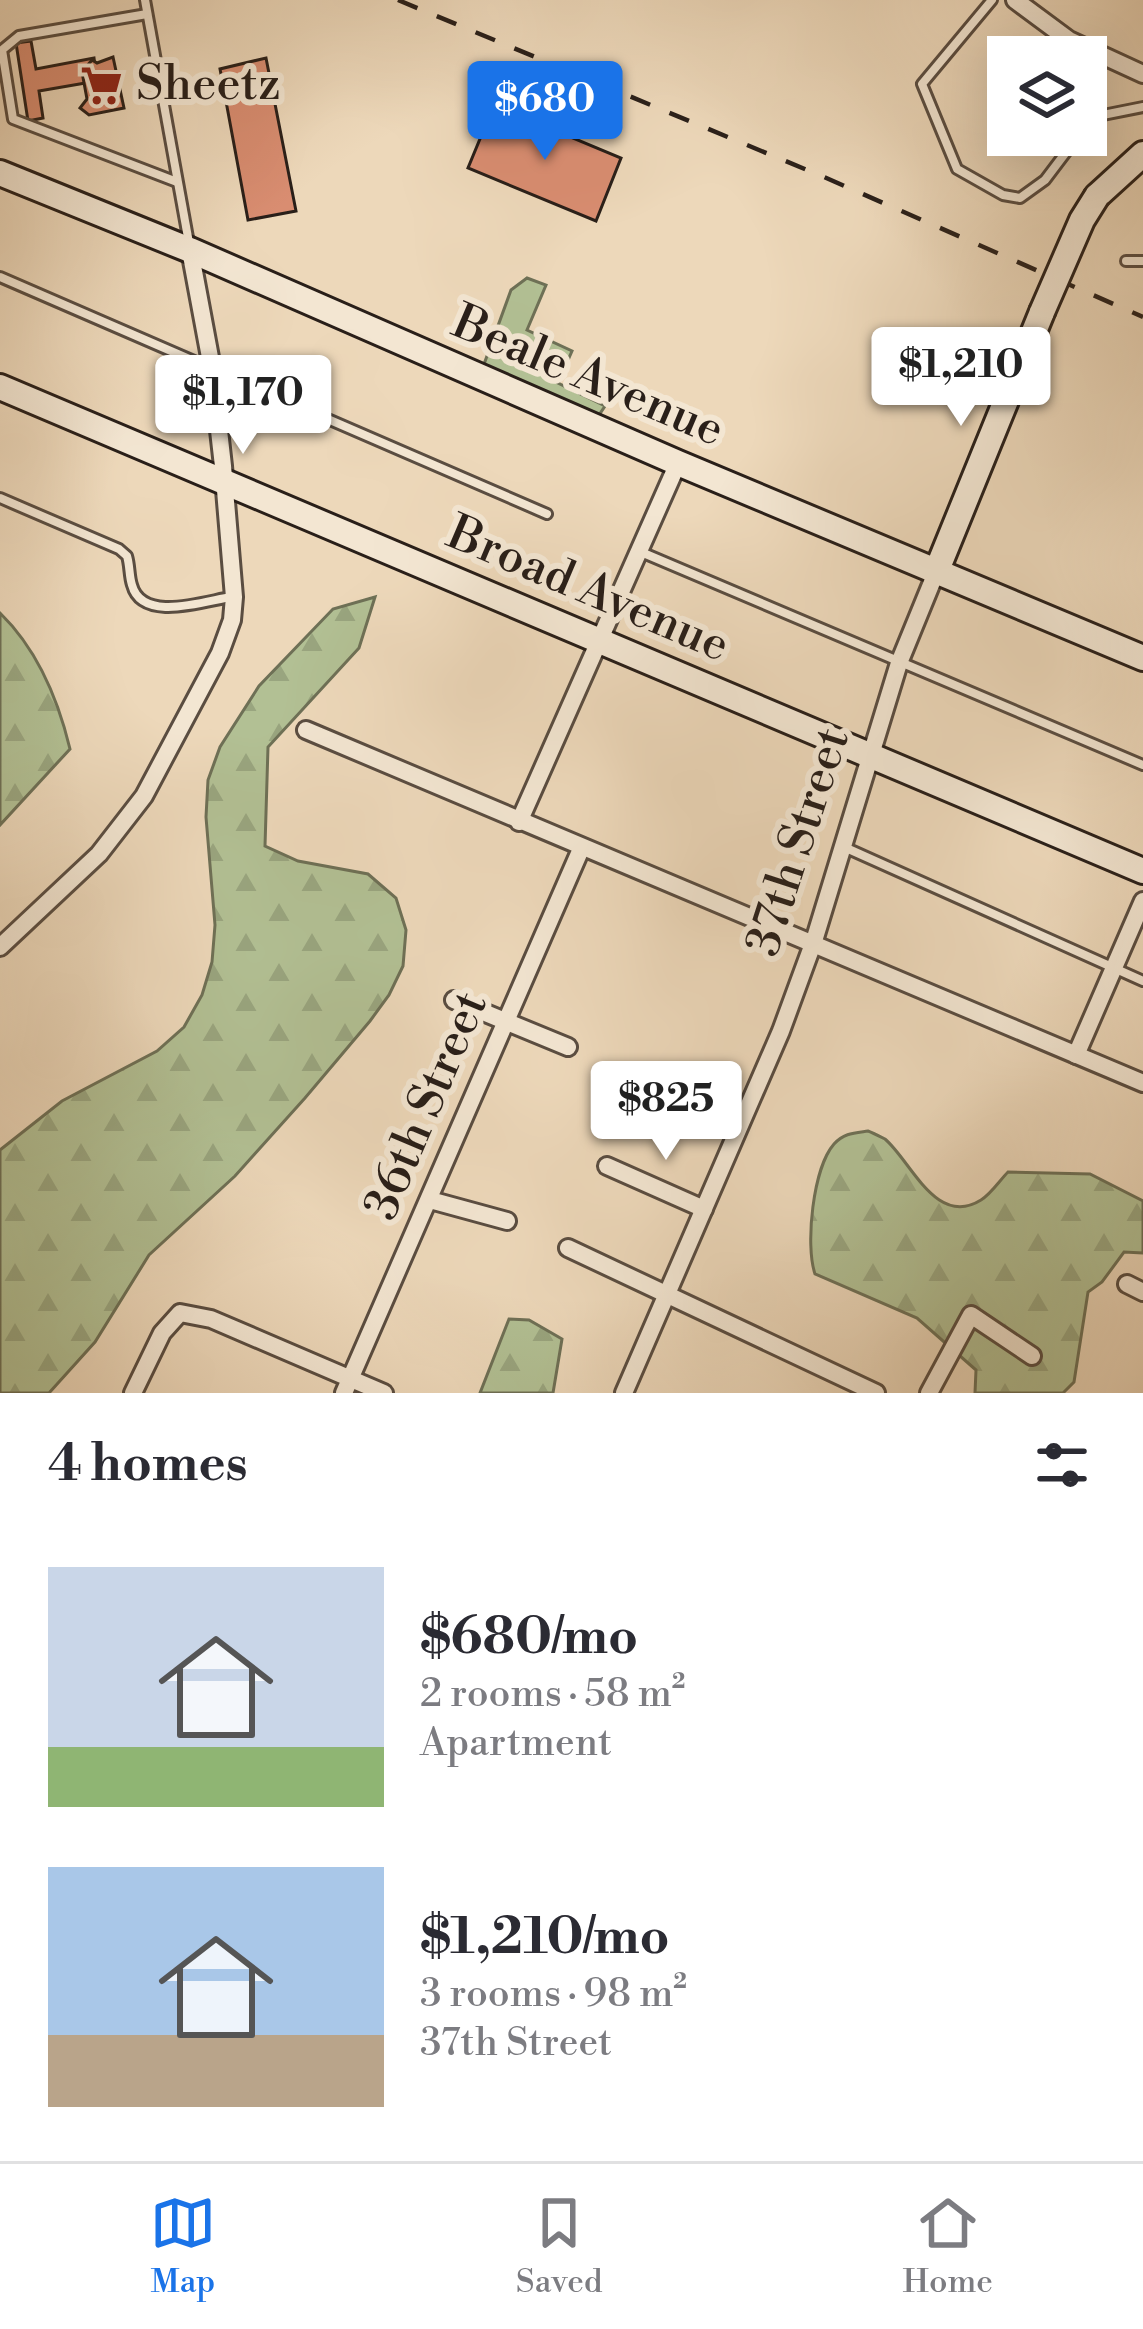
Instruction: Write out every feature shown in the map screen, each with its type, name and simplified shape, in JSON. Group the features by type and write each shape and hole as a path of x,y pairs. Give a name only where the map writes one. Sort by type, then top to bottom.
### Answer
{"street":[{"path":"1020,2 1069,40 1143,74"},
{"name":"37th Street","path":"624,1393 781,1030 844,848 899,663 1042,311 1097,196 1143,154"},
{"name":"Beale Avenue","path":"0,173 1143,658"},
{"path":"0,947 99,854 144,796 220,653 232,620 225,482 212,368 190,250"},
{"name":"Broad Avenue","path":"0,387 1143,871"},
{"path":"519,823 678,463"},
{"path":"307,730 1143,1083"},
{"name":"36th Street","path":"348,1385 581,849"},
{"path":"1076,1054 1143,901"},
{"path":"454,1000 568,1047"},
{"path":"608,1166 704,1209"},
{"path":"430,1200 507,1221"},
{"path":"568,1247 877,1393"},
{"path":"133,1393 162,1333 180,1313 196,1313 348,1385 384,1393"},
{"path":"928,1393 971,1315 1032,1355"}],"lane":[{"path":"145,0 190,250"},
{"path":"992,0 922,84 957,169 1003,195 1020,199 1045,181 1063,156"},
{"path":"147,14 19,36 2,50 13,119 178,182"},
{"path":"1107,113 1143,107"},
{"path":"1126,261 1143,261"},
{"path":"0,277 547,514"},
{"path":"0,498 119,549 127,556 132,586 143,602 164,607 234,597"},
{"path":"639,551 1143,765"},
{"path":"844,848 1143,981"}],"green space":[{"path":"527,278 546,285 527,330 572,351 558,383 605,406 597,418 483,367 511,290"},
{"path":"375,597 359,648 268,747 265,846 298,861 368,874 396,898 406,930 403,966 370,1021 305,1098 235,1176 149,1255 95,1342 49,1393 0,1393 0,1150 62,1101 157,1051 184,1027 202,995 212,962 215,925 206,817 208,780 220,747 259,686 333,609"},
{"path":"0,613 25,642 44,676 70,749 0,825"},
{"path":"868,1131 885,1139 926,1188 951,1205 981,1200 1008,1172 1090,1174 1143,1201 1143,1253 1124,1252 1102,1282 1088,1292 1074,1382 1063,1393 975,1393 976,1370 917,1318 815,1274 811,1226 821,1170 838,1140"},
{"path":"509,1319 529,1320 562,1339 553,1393 480,1393"}],"building":[{"name":"Sheetz","path":"31,41 36,69 94,58 97,81 39,91 43,118 28,121 16,43"},
{"name":"Sheetz","path":"113,57 124,108 89,115 80,108 87,99 82,72 92,60 97,63"},
{"path":"266,58 296,211 248,220 220,69"},
{"path":"494,105 621,158 596,221 468,168"}],"railway":[{"path":"398,0 824,177 1143,317"}],"place":[{"name":"Sheetz","path":"102,85"}]}
